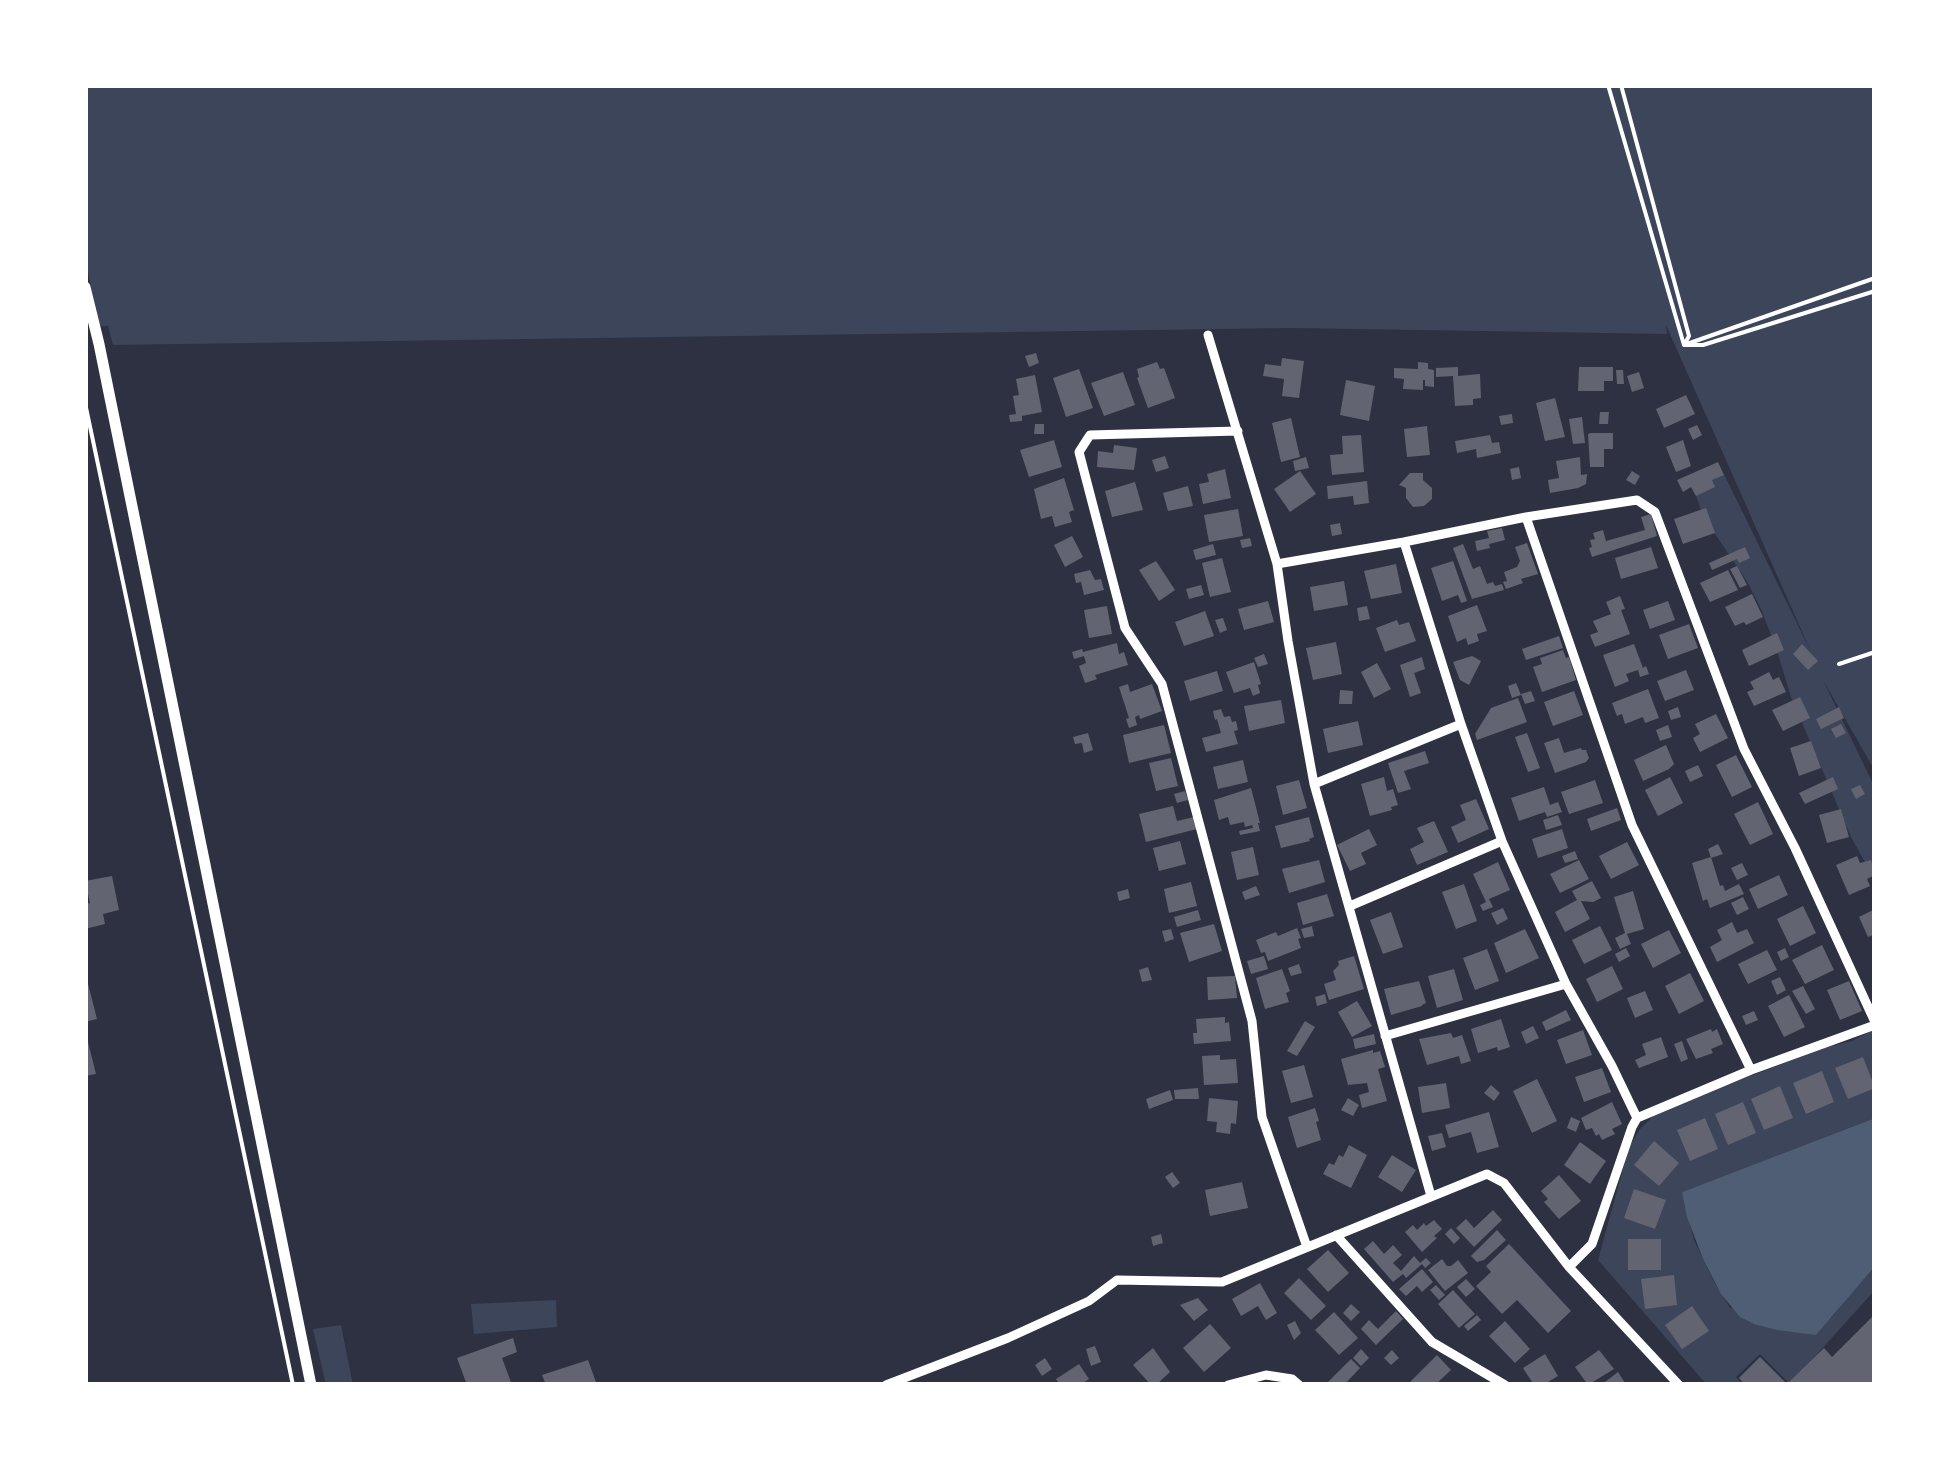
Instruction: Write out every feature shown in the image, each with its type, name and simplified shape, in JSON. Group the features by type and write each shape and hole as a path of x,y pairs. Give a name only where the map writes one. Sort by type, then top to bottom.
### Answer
{"street":[{"path":"85,287 311,1385"},
{"path":"1208,335 1277,564 1314,784 1431,1196"},
{"path":"1238,431 1090,435 1078,452 1125,628 1162,684 1252,1021 1262,1117 1307,1247"},
{"path":"1277,564 1638,500 1655,512 1744,749 1795,848 1875,1024 1637,1118 1592,1244 1569,1267"},
{"path":"1526,517 1632,826 1751,1070"},
{"path":"1404,542 1502,841 1566,984 1637,1118"},
{"path":"1314,784 1461,724"},
{"path":"1350,906 1502,841"},
{"path":"1385,1036 1566,984"},
{"path":"886,1385 1090,1302 1117,1280 1222,1282 1487,1174 1504,1183 1569,1267 1679,1385"},
{"path":"1336,1236 1432,1342 1505,1385"},
{"path":"1228,1385 1266,1374 1292,1379 1299,1385"}],"path":[{"path":"1608,85 1684,345"},
{"path":"1621,85 1690,336 1684,345"},
{"path":"1684,345 1875,278"},
{"path":"1684,345 1704,345 1875,291"},
{"path":"85,403 293,1385"},
{"path":"1838,664 1875,652"}],"shaded area":[{"path":"85,85 1875,85 1875,771 1823,680 1875,788 1875,880 1851,837 1791,697 1761,609 1703,516 1692,484 1724,474 1812,654 1666,325 1667,334 1291,328 113,345 108,326 99,326 85,257"},
{"path":"1875,1029 1875,1118 1682,1192 1694,1240 1730,1308 1831,1318 1875,1266 1875,1290 1790,1384 1760,1354 1736,1377 1743,1385 1707,1385 1598,1260 1629,1147 1654,1115"},
{"path":"1875,1118 1875,1266 1816,1335 1777,1330 1740,1317 1721,1294 1703,1259 1682,1192"},
{"path":"556,1300 557,1327 474,1334 471,1304"},
{"path":"341,1325 353,1385 326,1385 313,1329"}],"building":[{"path":"1036,353 1039,363 1029,367 1025,356"},
{"path":"1282,358 1304,361 1299,398 1282,396 1284,379 1263,376 1265,364 1281,366"},
{"path":"1157,362 1160,369 1164,368 1175,398 1148,408 1137,369"},
{"path":"1418,362 1428,363 1428,369 1434,370 1434,387 1425,386 1423,380 1423,390 1403,389 1404,379 1394,378 1394,368 1418,369"},
{"path":"1458,367 1458,376 1480,374 1481,398 1473,399 1473,405 1455,406 1453,376 1436,377 1436,368"},
{"path":"1579,367 1613,367 1613,381 1604,381 1604,391 1578,391"},
{"path":"1079,369 1093,408 1066,417 1053,378"},
{"path":"1616,370 1623,370 1624,384 1617,384"},
{"path":"1123,372 1135,405 1104,416 1091,383"},
{"path":"1639,372 1644,388 1632,392 1627,376"},
{"path":"1035,375 1042,412 1010,422 1009,415 1016,414 1013,396 1019,395 1016,379"},
{"path":"1346,380 1375,386 1369,421 1340,415"},
{"path":"1686,395 1695,414 1664,428 1656,409"},
{"path":"1555,398 1565,437 1545,441 1536,403"},
{"path":"1600,412 1609,412 1608,424 1599,424"},
{"path":"1512,414 1513,423 1501,425 1499,416"},
{"path":"1582,417 1585,443 1573,444 1569,419"},
{"path":"1291,418 1300,457 1281,462 1272,423"},
{"path":"1035,424 1044,424 1044,434 1034,434"},
{"path":"1697,425 1702,435 1693,440 1688,429"},
{"path":"1427,426 1430,455 1407,457 1404,429"},
{"path":"1591,433 1613,433 1613,449 1604,449 1604,467 1590,467"},
{"path":"1361,435 1364,472 1332,475 1330,455 1343,454 1342,436"},
{"path":"1490,435 1492,443 1499,442 1501,453 1477,458 1476,449 1457,453 1455,441"},
{"path":"1054,440 1062,467 1029,477 1020,450"},
{"path":"1683,440 1691,466 1676,472 1666,447"},
{"path":"1114,445 1137,448 1134,470 1097,467 1098,451 1113,453"},
{"path":"1165,456 1169,468 1156,472 1152,460"},
{"path":"1306,457 1309,468 1295,471 1293,461"},
{"path":"1580,457 1581,475 1587,474 1586,484 1550,493 1548,480 1559,478 1556,461"},
{"path":"1718,462 1724,475 1712,480 1715,487 1696,496 1691,487 1683,492 1677,480"},
{"path":"1519,467 1521,478 1512,480 1510,469"},
{"path":"1225,469 1231,498 1203,504 1199,484 1209,482 1207,474"},
{"path":"1300,471 1316,494 1290,512 1274,489"},
{"path":"1632,471 1640,476 1635,485 1626,480"},
{"path":"1410,473 1423,473 1423,480 1432,488 1432,499 1424,506 1413,507 1406,498 1406,488 1399,485"},
{"path":"1064,478 1074,510 1069,512 1072,522 1055,527 1052,516 1041,519 1034,489"},
{"path":"1367,481 1369,503 1354,505 1353,496 1328,499 1327,486"},
{"path":"1135,482 1143,510 1112,517 1105,491"},
{"path":"1188,486 1193,506 1168,511 1163,493"},
{"path":"1706,508 1715,533 1683,544 1674,519"},
{"path":"1238,509 1243,536 1209,542 1204,515"},
{"path":"1651,514 1657,536 1592,557 1589,548 1590,540 1595,539 1593,533 1603,530 1606,541 1645,530 1641,517"},
{"path":"1340,523 1342,534 1332,536 1330,525"},
{"path":"1502,528 1505,540 1477,551 1475,541 1489,538 1487,531"},
{"path":"1072,536 1083,557 1065,567 1054,545"},
{"path":"1250,538 1252,546 1242,548 1240,540"},
{"path":"1527,543 1538,574 1506,589 1504,572 1517,567 1520,561 1515,547"},
{"path":"1213,544 1216,555 1196,560 1193,550"},
{"path":"1463,544 1473,569 1480,566 1487,584 1502,584 1504,590 1472,599 1453,548"},
{"path":"1651,547 1658,568 1621,579 1615,558"},
{"path":"1745,547 1750,558 1712,570 1709,563"},
{"path":"1222,558 1231,592 1210,597 1202,563"},
{"path":"1156,561 1175,590 1159,601 1139,570"},
{"path":"1453,561 1467,601 1461,603 1458,595 1442,601 1431,568"},
{"path":"1396,564 1402,593 1371,599 1364,571"},
{"path":"1737,566 1747,585 1740,588 1730,569"},
{"path":"1090,570 1095,580 1101,579 1104,590 1084,595 1074,574"},
{"path":"1728,570 1738,590 1710,602 1700,583"},
{"path":"1344,581 1348,605 1314,611 1310,587"},
{"path":"1201,585 1204,595 1189,599 1186,589"},
{"path":"1752,594 1763,617 1735,626 1725,607"},
{"path":"1620,596 1630,634 1595,647 1590,635 1598,632 1593,621 1611,614 1606,602"},
{"path":"1268,601 1274,622 1244,630 1238,609"},
{"path":"1668,601 1675,620 1650,629 1643,610"},
{"path":"1477,605 1487,631 1477,634 1479,641 1468,645 1466,638 1457,642 1448,616"},
{"path":"1107,606 1112,634 1089,638 1084,610"},
{"path":"1367,606 1370,619 1359,621 1357,608"},
{"path":"1205,611 1214,636 1184,646 1175,622"},
{"path":"1223,618 1227,630 1220,633 1215,620"},
{"path":"1397,620 1399,625 1409,622 1416,641 1385,652 1376,628"},
{"path":"1689,624 1698,648 1668,659 1659,635"},
{"path":"1777,633 1784,650 1749,666 1742,650"},
{"path":"1559,636 1563,648 1526,660 1522,649"},
{"path":"1336,642 1342,674 1313,680 1306,648"},
{"path":"1117,643 1119,654 1124,652 1128,665 1095,675 1097,679 1085,683 1079,666 1086,663 1084,656 1074,659 1072,652"},
{"path":"1634,644 1649,674 1640,677 1638,670 1626,674 1629,681 1615,687 1603,655"},
{"path":"1802,644 1818,661 1808,670 1793,654"},
{"path":"1563,650 1576,680 1542,692 1533,667 1542,664 1540,658"},
{"path":"1264,654 1268,664 1258,667 1254,658"},
{"path":"1472,656 1481,661 1469,685 1460,680 1453,662"},
{"path":"1422,657 1425,669 1414,673 1421,693 1410,697 1400,665"},
{"path":"1254,662 1260,693 1253,696 1250,688 1234,693 1226,672"},
{"path":"1377,663 1391,689 1374,698 1361,672"},
{"path":"1686,670 1694,690 1665,701 1657,681"},
{"path":"1217,671 1223,691 1190,701 1184,681"},
{"path":"1769,672 1773,680 1779,677 1786,692 1754,706 1747,692 1754,689 1750,682"},
{"path":"1516,683 1521,695 1512,698 1508,686"},
{"path":"1128,684 1130,692 1152,684 1162,711 1140,719 1139,715 1135,717 1137,725 1129,728 1119,687"},
{"path":"1648,689 1659,718 1645,723 1643,717 1625,724 1612,703"},
{"path":"1340,690 1353,691 1352,704 1339,704"},
{"path":"1531,691 1535,701 1525,704 1521,694"},
{"path":"1574,691 1583,715 1553,726 1544,702"},
{"path":"1800,697 1810,718 1783,731 1772,710"},
{"path":"1518,698 1527,722 1477,740 1475,734 1491,708"},
{"path":"1281,700 1285,723 1249,731 1244,706"},
{"path":"1678,707 1681,717 1671,720 1668,711"},
{"path":"1839,707 1844,718 1821,729 1816,719"},
{"path":"1221,709 1224,717 1236,721 1238,744 1206,752 1202,738 1221,733 1213,711"},
{"path":"1716,714 1728,738 1700,752 1693,738 1700,734 1695,724"},
{"path":"1358,721 1363,745 1328,753 1323,729"},
{"path":"1841,724 1846,733 1836,738 1831,729"},
{"path":"1164,725 1171,753 1129,763 1123,735"},
{"path":"1668,725 1672,737 1660,741 1656,730"},
{"path":"1088,733 1093,750 1084,753 1082,743 1075,744 1073,737"},
{"path":"1527,733 1540,768 1528,772 1515,737"},
{"path":"1559,738 1564,753 1586,750 1586,762 1555,773 1544,743"},
{"path":"1811,741 1821,768 1799,776 1790,748"},
{"path":"1666,745 1674,764 1643,781 1634,760"},
{"path":"1425,751 1429,763 1404,771 1411,789 1398,793 1388,763"},
{"path":"1736,755 1752,787 1732,797 1716,765"},
{"path":"1171,758 1178,786 1156,791 1149,763"},
{"path":"1243,760 1248,782 1218,789 1213,767"},
{"path":"1698,765 1703,776 1690,782 1685,771"},
{"path":"1384,777 1387,791 1393,789 1398,805 1370,816 1361,784"},
{"path":"1670,777 1683,803 1658,816 1645,790"},
{"path":"1833,777 1838,789 1805,804 1799,793"},
{"path":"1299,780 1307,808 1283,815 1276,786"},
{"path":"1595,780 1603,803 1569,814 1561,792"},
{"path":"1860,785 1865,794 1856,799 1851,789"},
{"path":"1544,787 1550,805 1558,802 1562,812 1547,817 1545,812 1519,821 1511,798"},
{"path":"1251,788 1260,831 1240,835 1239,831 1253,828 1252,825 1230,825 1228,817 1219,820 1214,800"},
{"path":"1185,791 1188,800 1177,803 1174,794"},
{"path":"1476,799 1489,829 1458,843 1451,827 1466,820 1460,805"},
{"path":"1758,802 1773,834 1750,845 1734,814"},
{"path":"1173,806 1177,821 1194,817 1197,829 1146,842 1139,814"},
{"path":"1617,808 1621,820 1591,831 1587,819"},
{"path":"1841,809 1849,837 1827,843 1819,815"},
{"path":"1558,815 1562,825 1546,830 1543,820"},
{"path":"1309,817 1314,837 1281,848 1275,826"},
{"path":"1434,821 1448,852 1417,865 1410,849 1424,842 1417,828"},
{"path":"1369,829 1377,845 1361,853 1366,864 1350,871 1337,845"},
{"path":"1562,829 1568,848 1538,858 1532,839"},
{"path":"1180,841 1186,864 1159,871 1153,848"},
{"path":"1627,842 1639,865 1611,879 1599,856"},
{"path":"1718,844 1723,854 1711,858 1708,849"},
{"path":"1253,847 1259,875 1237,880 1231,852"},
{"path":"1575,851 1578,859 1565,863 1562,856"},
{"path":"1857,856 1860,863 1871,860 1875,875 1867,879 1870,886 1849,895 1836,865"},
{"path":"1711,857 1720,886 1725,891 1739,884 1744,894 1710,908 1707,899 1703,901 1692,863"},
{"path":"1319,860 1325,882 1289,893 1282,869"},
{"path":"1579,860 1589,879 1560,893 1550,874"},
{"path":"1498,862 1510,890 1489,899 1493,907 1483,911 1480,905 1486,902 1473,874"},
{"path":"1742,863 1748,875 1737,880 1731,868"},
{"path":"1779,875 1788,895 1758,909 1749,889"},
{"path":"112,876 119,910 103,914 105,924 85,929 85,904 90,903 85,881"},
{"path":"1592,881 1601,898 1581,901 1590,919 1565,932 1555,912 1577,900 1572,891"},
{"path":"1191,882 1197,906 1169,913 1164,889"},
{"path":"1464,884 1477,921 1456,929 1442,892"},
{"path":"1256,886 1260,895 1245,900 1242,892"},
{"path":"1128,889 1130,898 1119,901 1117,892"},
{"path":"1633,891 1644,929 1627,934 1631,944 1620,949 1615,938 1625,933 1614,897"},
{"path":"1327,894 1334,916 1303,925 1297,903"},
{"path":"1743,897 1749,909 1737,915 1731,903"},
{"path":"1803,906 1816,933 1790,946 1777,919"},
{"path":"1503,908 1508,919 1497,925 1491,913"},
{"path":"1875,909 1875,934 1868,937 1859,917"},
{"path":"1198,910 1201,920 1177,927 1174,917"},
{"path":"1391,912 1403,947 1383,954 1370,920"},
{"path":"1732,922 1737,933 1747,929 1754,943 1717,962 1710,947 1722,940 1717,930"},
{"path":"1214,924 1222,951 1189,962 1180,933"},
{"path":"1312,926 1314,936 1304,938 1301,929"},
{"path":"1600,926 1612,950 1584,964 1572,940"},
{"path":"1297,928 1301,948 1268,961 1256,940"},
{"path":"1171,929 1174,939 1165,942 1162,931"},
{"path":"1525,929 1539,958 1506,973 1494,943"},
{"path":"1669,930 1681,953 1653,968 1641,944"},
{"path":"1822,945 1834,970 1805,984 1792,960"},
{"path":"1626,948 1630,956 1619,962 1615,954"},
{"path":"1785,948 1789,957 1781,961 1777,952"},
{"path":"1487,949 1499,981 1475,990 1463,958"},
{"path":"1767,950 1777,970 1748,984 1738,964"},
{"path":"1264,956 1268,969 1251,974 1247,961"},
{"path":"1354,956 1364,989 1329,1000 1324,984 1336,980 1333,971 1338,961"},
{"path":"1299,964 1302,973 1291,976 1288,968"},
{"path":"1612,966 1623,989 1597,1002 1586,979"},
{"path":"1148,967 1152,980 1142,982 1139,970"},
{"path":"1282,969 1290,991 1286,993 1289,1002 1265,1009 1256,978"},
{"path":"1454,969 1463,1000 1437,1008 1428,976"},
{"path":"85,972 97,1019 85,1022"},
{"path":"1690,973 1704,1001 1679,1014 1665,986"},
{"path":"1235,976 1237,998 1208,1000 1207,977"},
{"path":"1780,977 1786,990 1777,995 1771,981"},
{"path":"1419,981 1426,1003 1391,1015 1384,989"},
{"path":"1849,981 1862,1011 1840,1020 1827,990"},
{"path":"1803,986 1815,1009 1806,1014 1792,991"},
{"path":"1645,991 1653,1010 1635,1018 1627,998"},
{"path":"1325,994 1327,1003 1317,1006 1315,997"},
{"path":"1789,995 1805,1027 1784,1037 1768,1006"},
{"path":"1357,1001 1372,1026 1352,1037 1338,1012"},
{"path":"1566,1010 1571,1020 1546,1031 1542,1022"},
{"path":"1754,1011 1758,1020 1746,1025 1742,1016"},
{"path":"1225,1017 1231,1041 1194,1044 1196,1019"},
{"path":"1501,1019 1510,1047 1478,1053 1471,1029"},
{"path":"1305,1021 1315,1027 1297,1056 1287,1051"},
{"path":"1533,1026 1539,1038 1526,1044 1521,1032"},
{"path":"1717,1029 1723,1044 1711,1049 1713,1053 1696,1059 1686,1039"},
{"path":"85,1030 96,1074 85,1076"},
{"path":"1583,1030 1592,1055 1566,1064 1557,1040"},
{"path":"1451,1033 1453,1038 1462,1035 1471,1061 1461,1064 1459,1056 1427,1065 1419,1039"},
{"path":"1374,1034 1376,1044 1355,1049 1353,1039"},
{"path":"1661,1037 1668,1057 1639,1068 1635,1060 1646,1055 1642,1044"},
{"path":"1682,1041 1688,1059 1681,1062 1674,1044"},
{"path":"1380,1051 1385,1067 1378,1069 1387,1101 1362,1108 1359,1095 1369,1092 1367,1083 1348,1085 1341,1059"},
{"path":"1220,1055 1220,1060 1236,1059 1238,1083 1204,1085 1202,1056"},
{"path":"1863,1057 1875,1088 1848,1099 1835,1068"},
{"path":"1304,1065 1313,1097 1291,1103 1282,1071"},
{"path":"1602,1068 1611,1092 1584,1102 1575,1077"},
{"path":"1822,1071 1834,1102 1806,1114 1793,1083"},
{"path":"1537,1079 1557,1121 1532,1133 1513,1091"},
{"path":"1446,1083 1450,1108 1422,1113 1418,1087"},
{"path":"1491,1085 1500,1093 1494,1101 1484,1093"},
{"path":"1780,1086 1793,1118 1764,1130 1751,1099"},
{"path":"1198,1088 1199,1099 1175,1099 1174,1090"},
{"path":"1170,1090 1173,1100 1149,1109 1146,1099"},
{"path":"1209,1098 1238,1101 1236,1124 1231,1123 1230,1134 1216,1132 1217,1122 1207,1121"},
{"path":"1348,1098 1359,1105 1353,1116 1341,1110"},
{"path":"1612,1102 1622,1124 1612,1129 1615,1134 1602,1140 1592,1128 1586,1130 1581,1118"},
{"path":"1743,1102 1756,1133 1728,1145 1715,1114"},
{"path":"1315,1108 1321,1140 1297,1148 1288,1117"},
{"path":"1489,1112 1499,1147 1477,1153 1471,1132 1449,1138 1445,1125"},
{"path":"1571,1117 1580,1121 1576,1132 1567,1128"},
{"path":"1705,1118 1718,1149 1690,1161 1677,1130"},
{"path":"1442,1133 1446,1147 1432,1151 1428,1136"},
{"path":"1654,1141 1679,1163 1659,1186 1634,1165"},
{"path":"1580,1142 1606,1161 1590,1184 1564,1165"},
{"path":"1349,1145 1367,1155 1351,1188 1323,1174 1329,1163 1334,1165 1339,1155 1343,1157"},
{"path":"1392,1155 1416,1170 1402,1192 1378,1177"},
{"path":"1172,1172 1180,1183 1173,1188 1165,1177"},
{"path":"1559,1175 1581,1201 1559,1219 1544,1202 1548,1199 1541,1191"},
{"path":"1242,1182 1248,1208 1210,1216 1205,1190"},
{"path":"1634,1189 1666,1200 1655,1229 1624,1218"},
{"path":"1493,1210 1502,1220 1474,1247 1456,1228 1466,1219 1474,1228"},
{"path":"1434,1220 1442,1229 1422,1252 1405,1232 1413,1225 1417,1230"},
{"path":"1451,1228 1460,1238 1454,1244 1445,1234"},
{"path":"1497,1230 1506,1240 1477,1262 1471,1256"},
{"path":"1161,1234 1163,1243 1153,1246 1151,1237"},
{"path":"1628,1239 1661,1239 1661,1270 1628,1270"},
{"path":"1373,1241 1384,1254 1393,1245 1402,1255 1393,1263 1401,1271 1414,1256 1420,1263 1426,1258 1431,1263 1425,1268 1422,1264 1406,1278 1403,1274 1393,1282 1364,1249"},
{"path":"1509,1244 1571,1311 1548,1333 1517,1300 1502,1314 1476,1286 1491,1272 1486,1266"},
{"path":"1328,1250 1349,1273 1328,1292 1307,1269"},
{"path":"1442,1259 1447,1266 1458,1260 1468,1273 1445,1291 1428,1270"},
{"path":"1422,1269 1433,1282 1422,1292 1417,1286 1406,1296 1399,1289"},
{"path":"1674,1275 1677,1305 1645,1309 1641,1279"},
{"path":"1299,1278 1326,1306 1311,1320 1284,1293"},
{"path":"1466,1279 1475,1289 1466,1297 1457,1287"},
{"path":"1260,1283 1277,1313 1266,1320 1258,1306 1241,1316 1232,1299"},
{"path":"1436,1285 1445,1295 1439,1300 1430,1290"},
{"path":"1453,1290 1475,1314 1459,1328 1438,1304"},
{"path":"1198,1298 1208,1310 1194,1321 1180,1305"},
{"path":"1351,1304 1360,1312 1351,1321 1343,1313"},
{"path":"1692,1306 1709,1331 1682,1349 1665,1325"},
{"path":"1396,1311 1403,1319 1376,1345 1361,1329 1369,1320 1378,1329"},
{"path":"1334,1312 1358,1338 1339,1355 1315,1330"},
{"path":"1875,1314 1875,1385 1745,1385 1739,1378 1760,1357 1787,1384 1824,1348 1832,1357"},
{"path":"1477,1315 1481,1320 1468,1331 1464,1326"},
{"path":"1295,1321 1301,1333 1294,1340 1287,1325"},
{"path":"1505,1321 1530,1349 1515,1363 1489,1336"},
{"path":"1210,1324 1231,1348 1204,1372 1183,1348"},
{"path":"513,1338 517,1352 502,1358 512,1385 467,1385 457,1358"},
{"path":"1095,1346 1101,1362 1091,1366 1086,1349"},
{"path":"1153,1348 1170,1372 1156,1385 1151,1385 1133,1365"},
{"path":"1361,1349 1369,1358 1361,1366 1353,1358"},
{"path":"1392,1350 1399,1358 1391,1365 1384,1358"},
{"path":"1599,1350 1614,1369 1588,1385 1575,1367"},
{"path":"1545,1354 1558,1376 1543,1385 1534,1385 1523,1368"},
{"path":"1437,1355 1451,1370 1435,1385 1413,1385 1410,1382"},
{"path":"1045,1358 1052,1369 1042,1376 1035,1365"},
{"path":"1351,1359 1360,1368 1344,1385 1328,1382"},
{"path":"588,1360 597,1385 546,1385 542,1375"},
{"path":"1079,1364 1089,1379 1080,1385 1060,1385 1056,1379"},
{"path":"1618,1372 1625,1383 1601,1385"}]}
